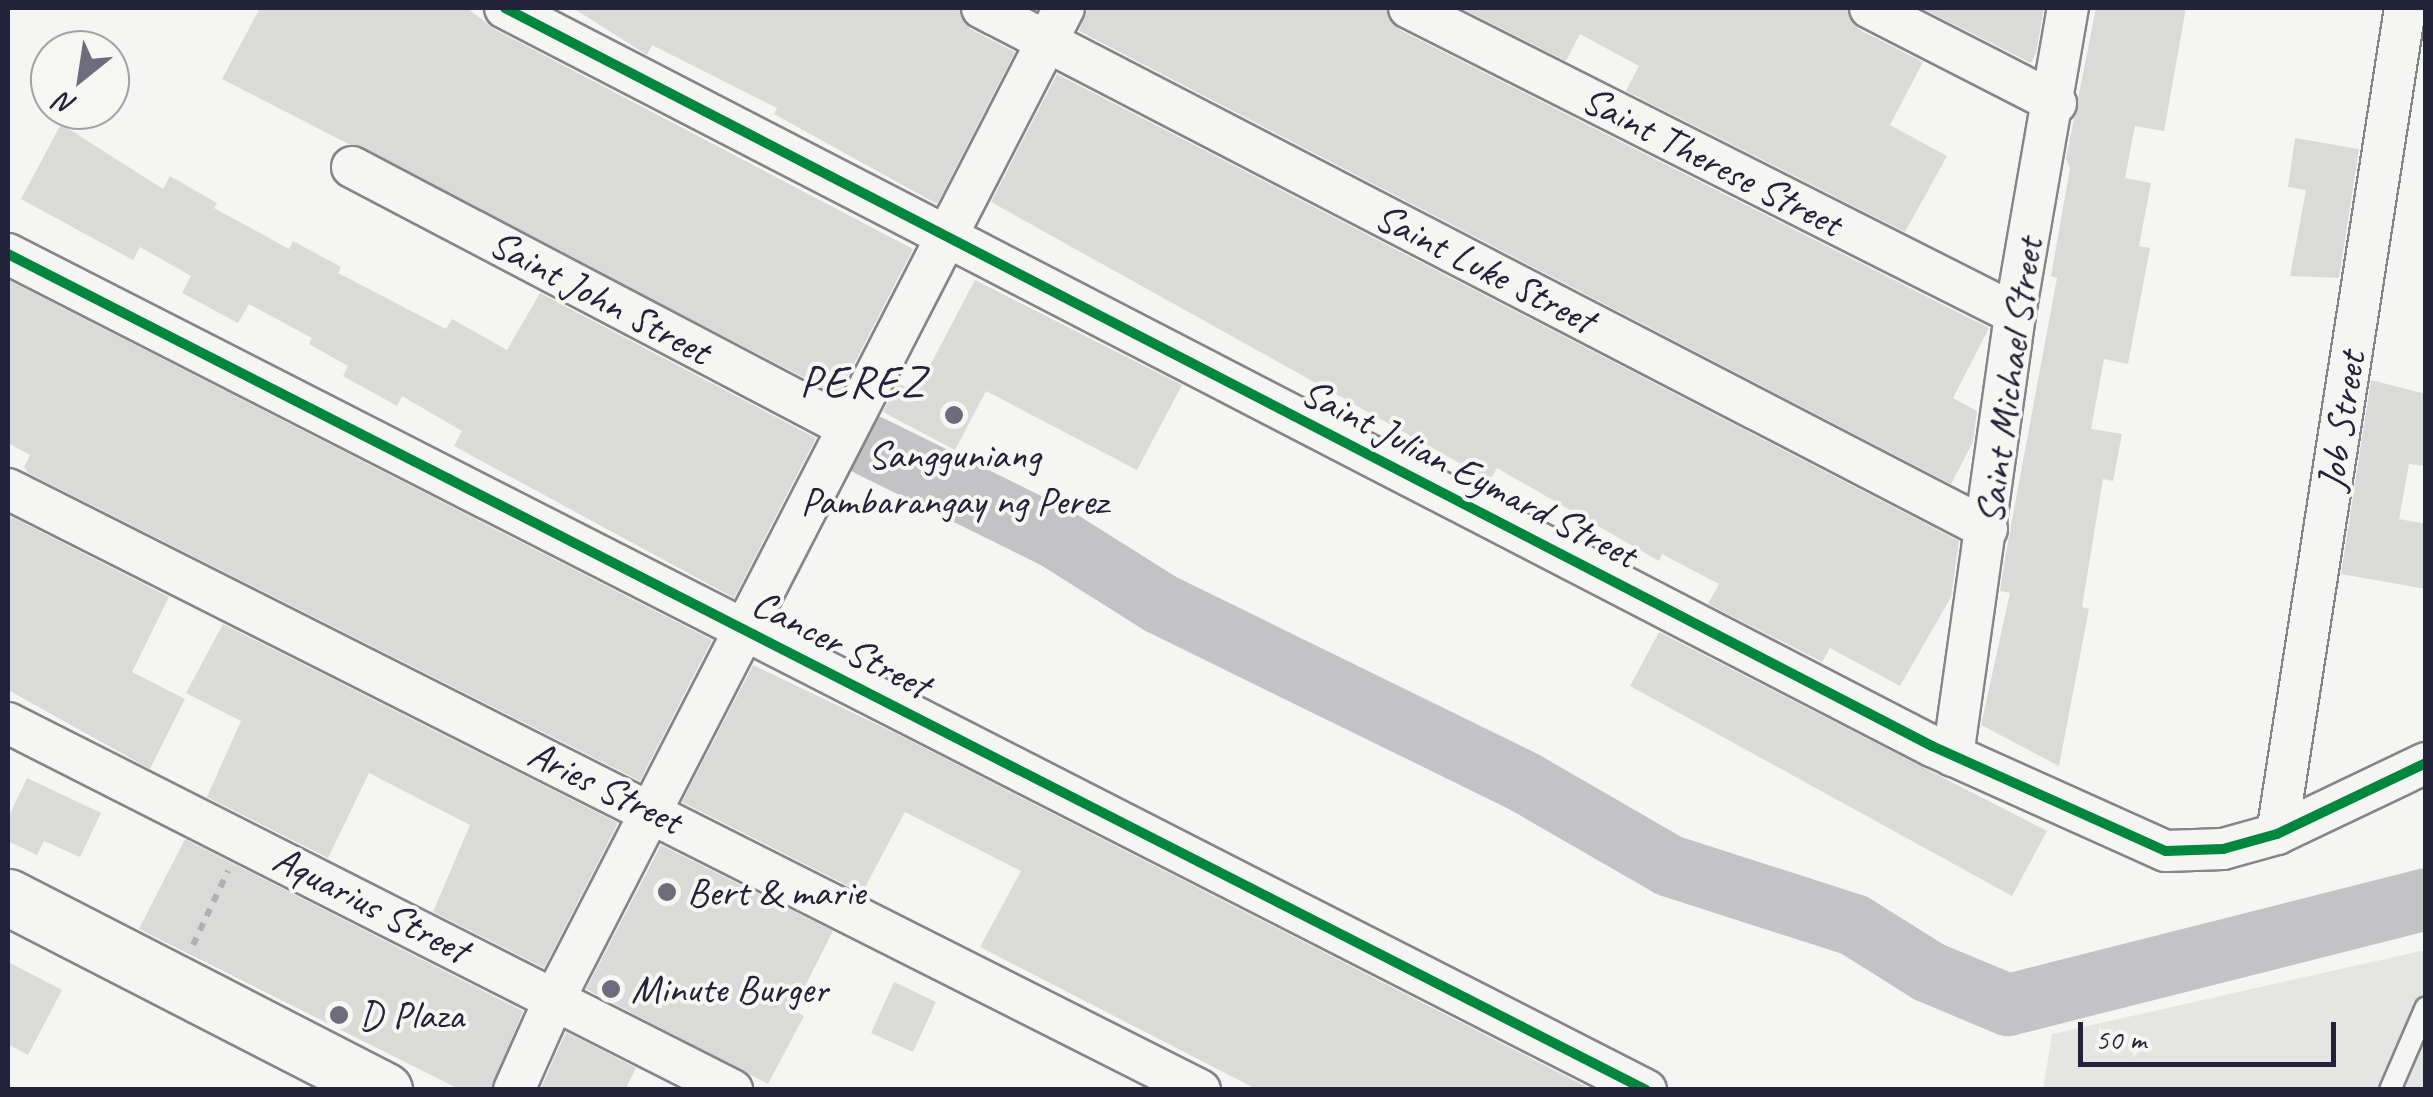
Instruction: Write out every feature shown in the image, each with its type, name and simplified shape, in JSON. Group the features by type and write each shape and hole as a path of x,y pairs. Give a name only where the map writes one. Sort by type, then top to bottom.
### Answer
{"street":[{"name":"Saint Julian Eymard Street","path":"504,8 1952,756 2166,851 2224,850 2277,834 2423,752"},
{"name":"Saint Luke Street","path":"982,8 1055,24 1988,530"},
{"name":"Saint Therese Street","path":"1409,8 2014,314"},
{"path":"1870,8 2056,103"},
{"name":"Saint Michael Street","path":"1952,756 1988,530 2014,314 2056,103 2068,8"},
{"name":"Job Street","path":"2277,834 2406,8"},
{"path":"514,1090 555,998 656,811 1055,24"},
{"name":"Saint John Street","path":"352,168 848,427"},
{"name":"Cancer Street","path":"8,254 1646,1090"},
{"name":"Aries Street","path":"8,489 656,811 1200,1090"},
{"name":"Aquarius Street","path":"8,722 732,1090"},
{"path":"8,897 384,1090"}],"lane":[{"path":"2390,1090 2426,1007"}],"path":[{"path":"176,983 242,839"}],"shaded area":[{"path":"2425,950 2425,1089 2043,1090 2052,1034"}],"building":[{"path":"260,8 467,8 494,29 913,249 838,395 222,79"},
{"path":"573,8 958,8 970,29 1015,52 937,204 774,114 777,108 652,45 647,55"},
{"path":"1088,8 1386,8 1398,29 1989,328 1953,398 1977,411 1973,442 1951,484 1079,31"},
{"path":"1461,8 1847,8 1858,29 1923,62 1890,125 1947,156 1905,232 1626,91 1639,66 1580,34 1566,61"},
{"path":"1921,8 2044,8 2036,53 2031,63"},
{"path":"2096,8 2186,8 2164,131 2135,126 2125,178 2151,183 2139,246 2150,248 2128,364 2104,359 2091,429 2122,434 2113,481 2103,479 2082,607 2089,609 2059,766 1981,725 2010,593 2000,591 2057,278 2051,276 2070,168 2066,159"},
{"path":"1057,74 1959,541 1951,597 1900,686 1830,648 1822,662 1708,604 1719,584 1662,554 1659,561 1497,468 1490,480 991,202"},
{"path":"58,130 70,130 163,189 170,176 217,203 214,208 289,249 293,241 341,267 338,273 446,329 452,319 507,350 540,293 816,438 734,598 454,446 462,431 402,396 397,406 343,376 348,366 309,344 312,338 249,304 238,323 182,293 191,276 140,247 133,260 21,199"},
{"path":"2295,138 2359,149 2339,278 2290,276 2306,190 2288,187"},
{"path":"8,280 712,640 640,781 28,473 24,467 30,455 8,443"},
{"path":"975,280 1182,385 1137,470 986,391 955,450 883,412 898,383 916,392"},
{"path":"2371,380 2426,394 2426,466 2409,464 2399,519 2426,524 2426,589 2341,574"},
{"path":"8,515 169,597 132,672 185,699 150,769 8,690"},
{"path":"223,624 618,823 544,968 433,912 470,825 369,773 328,858 207,797 241,721 186,693"},
{"path":"1659,632 2047,831 2012,896 1630,686"},
{"path":"753,665 895,733 1593,1090 1258,1090 980,947 1021,871 905,812 862,893 682,802"},
{"path":"27,778 101,813 80,857 44,841 37,855 8,841 8,818"},
{"path":"185,839 523,1011 491,1090 461,1090 139,929"},
{"path":"661,845 833,931 793,1010 804,1016 768,1084 586,989"},
{"path":"8,962 62,990 28,1055 8,1044"},
{"path":"894,982 936,1002 913,1052 871,1033"},
{"path":"566,1032 636,1068 625,1090 540,1090"}],"waterway":[{"path":"870,446 1056,538 1161,604 1526,783 1670,866 1854,925 1929,972 2008,1005 2426,899"}],"cycle path":[{"path":"505,8 1932,746 2166,851 2223,849 2277,834 2426,763"},
{"path":"8,254 1646,1090"}],"place":[{"name":"Sangguniang Pambarangay ng Perez","path":"954,415"},
{"name":"Bert & marie","path":"667,892"},
{"name":"Minute Burger","path":"611,989"},
{"name":"D Plaza","path":"339,1015"}],"district":[{"name":"PEREZ","path":"863,382"}]}
